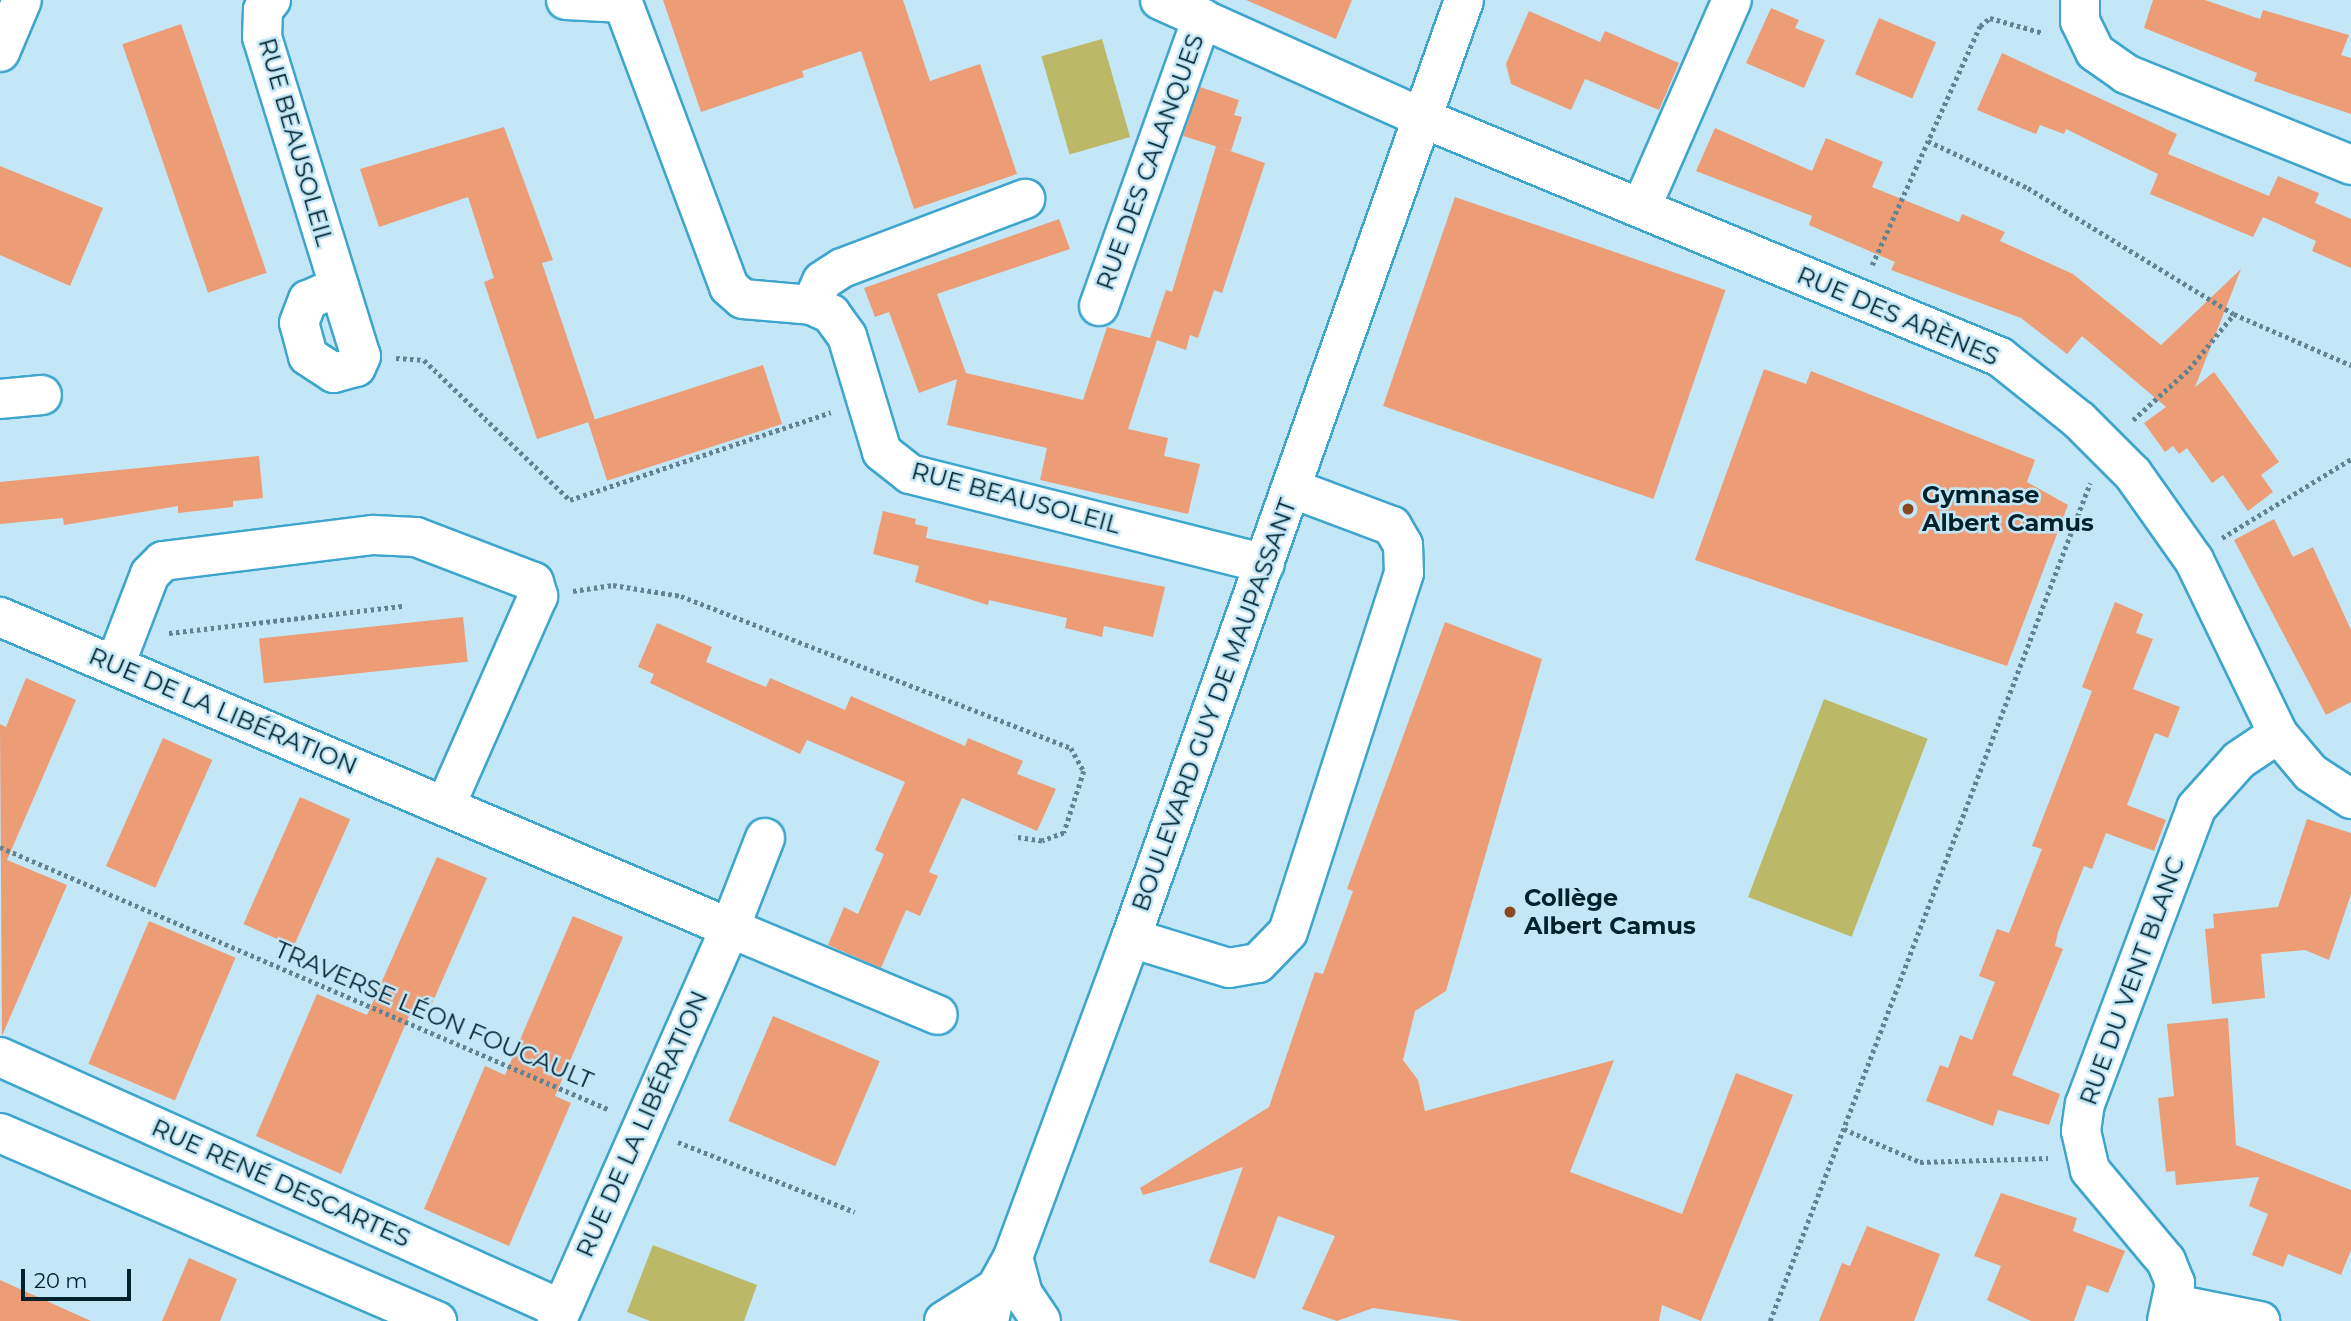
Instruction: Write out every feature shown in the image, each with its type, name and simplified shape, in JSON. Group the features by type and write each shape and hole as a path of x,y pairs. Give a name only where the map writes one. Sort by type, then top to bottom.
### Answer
{"street":[{"path":"0,52 22,0"},
{"name":"RUE BEAUSOLEIL","path":"271,0 263,10 262,37 361,356"},
{"path":"566,0 623,2 729,288 743,299 811,304 822,281 842,268 1025,199"},
{"name":"RUE DES CALANQUES","path":"1160,0 1422,118"},
{"name":"BOULEVARD GUY DE MAUPASSANT","path":"999,1289 1131,937 1464,0"},
{"path":"1641,208 1732,0"},
{"path":"2080,11 2095,52 2126,74 2351,165"},
{"name":"RUE DES CALANQUES","path":"1099,306 1202,18"},
{"name":"RUE DES ARÈNES","path":"1422,118 2000,357 2105,446 2133,474 2194,561 2278,734 2311,773 2351,799"},
{"path":"339,286 308,300 301,310 300,338 319,368 334,373 356,367 361,356"},
{"name":"RUE BEAUSOLEIL","path":"811,304 831,314 847,336 882,452 910,474 1265,564"},
{"path":"0,399 42,395"},
{"path":"1131,937 1229,968 1258,963 1288,932 1404,573 1403,545 1392,526 1291,488"},
{"path":"115,665 150,574 163,561 373,535 416,537 534,582 538,596 446,805"},
{"name":"RUE DE LA LIBÉRATION","path":"0,617 730,928"},
{"name":"RUE DU VENT BLANC","path":"2170,1312 2175,1283 2166,1261 2101,1188 2083,1150 2085,1104 2196,808 2239,760 2278,734"},
{"name":"RUE DE LA LIBÉRATION","path":"559,1315 640,1123 730,928 765,838"},
{"path":"730,928 938,1015"},
{"name":"RUE RENÉ DESCARTES","path":"0,1057 559,1315"},
{"path":"0,1133 438,1321"},
{"path":"944,1321 999,1289 1023,1294 1041,1321"},
{"path":"2170,1312 2260,1321"}],"path":[{"path":"1857,297 1980,26 1990,18 2049,35 2080,11"},
{"path":"1928,141 2028,188 2234,314 2351,365"},
{"path":"1770,1321 2105,446 2189,369 2234,314"},
{"path":"361,356 424,360 570,500 866,400"},
{"path":"2194,561 2216,541 2349,462"},
{"path":"538,596 612,585 681,596 1071,748 1084,771 1064,833 1042,841 1014,837"},
{"path":"129,628 147,635 404,606"},
{"name":"TRAVERSE LÉON FOUCAULT","path":"0,847 640,1123 855,1212"},
{"path":"1844,1129 1920,1162 2041,1160 2083,1150"}],"shaded area":[{"path":"1102,39 1130,137 1070,154 1041,56"},
{"path":"1824,699 1928,739 1852,937 1748,897"},
{"path":"653,1245 757,1285 744,1321 650,1321 627,1312"}],"building":[{"path":"663,0 903,0 930,81 980,64 1017,174 914,209 861,51 802,71 804,77 701,112"},
{"path":"1246,0 1352,0 1336,39"},
{"path":"2153,0 2205,0 2260,19 2263,10 2349,35 2341,55 2351,58 2351,114 2254,81 2257,73 2144,28"},
{"path":"1771,8 1799,20 1795,28 1825,40 1804,88 1746,63"},
{"path":"1529,11 1600,42 1605,31 1679,63 1659,110 1585,79 1571,110 1511,84 1506,64"},
{"path":"1879,18 1936,42 1912,98 1855,74"},
{"path":"181,24 267,273 208,293 122,44"},
{"path":"2002,53 2177,134 2168,154 2269,196 2278,176 2319,193 2315,203 2351,219 2351,268 2312,251 2316,241 2263,217 2253,237 2150,194 2158,174 2066,129 2064,134 2040,125 2036,134 1977,110"},
{"path":"1200,87 1239,100 1234,115 1242,117 1231,151 1183,136"},
{"path":"504,127 553,260 542,263 595,420 537,439 484,282 494,278 468,197 379,227 360,169"},
{"path":"1715,128 1812,171 1826,138 1883,162 1872,187 1959,222 1962,214 2005,232 2000,241 2073,274 2161,345 2241,269 2195,387 2214,372 2279,462 2261,475 2273,492 2248,511 2223,475 2212,483 2187,448 2179,454 2173,446 2165,452 2144,423 2166,407 2082,336 2067,354 2021,318 1891,270 1895,262 1809,225 1812,216 1696,171"},
{"path":"1216,146 1265,163 1222,293 1214,290 1198,338 1190,335 1186,350 1157,340 1128,429 1168,438 1164,456 1200,464 1188,514 1040,480 1047,448 947,425 957,379 919,393 889,312 875,317 864,288 1059,219 1070,249 937,294 966,373 1083,400 1107,327 1150,338 1166,290 1172,292"},
{"path":"0,166 103,208 70,286 0,255"},
{"path":"1455,197 1725,290 1653,499 1383,406"},
{"path":"763,365 782,424 607,481 588,422"},
{"name":"Gymnase Albert Camus","path":"1764,369 1806,384 1811,371 2035,460 2027,482 2068,505 2007,666 1695,560"},
{"path":"259,456 263,498 233,501 233,507 178,513 178,506 64,525 63,518 0,524 0,482"},
{"path":"883,511 916,519 915,524 928,527 926,538 1165,587 1153,637 1104,626 1102,637 1065,628 1067,618 989,600 988,605 915,582 919,566 873,554"},
{"path":"2274,519 2293,557 2313,547 2351,630 2351,702 2326,715 2234,540"},
{"path":"2115,602 2143,614 2136,633 2153,639 2133,689 2180,707 2168,738 2155,733 2127,805 2166,820 2154,851 2106,833 2092,869 2084,866 2058,932 2055,946 2063,949 2012,1075 2060,1094 2049,1125 1998,1110 1993,1126 1926,1101 1940,1065 1948,1068 1960,1035 1972,1040 1995,982 1979,976 1997,929 2009,933 2042,849 2032,846 2092,691 2082,687"},
{"path":"463,617 468,662 264,683 259,638"},
{"path":"1445,622 1542,659 1446,991 1415,1011 1403,1060 1418,1080 1425,1111 1614,1060 1570,1172 1682,1214 1736,1073 1793,1095 1701,1321 1662,1305 1659,1321 1462,1321 1373,1308 1337,1321 1302,1309 1335,1236 1278,1216 1255,1279 1209,1262 1243,1167 1143,1195 1140,1188 1269,1107 1315,972 1323,974 1353,891 1347,889"},
{"path":"657,623 712,647 706,662 766,687 770,678 845,710 851,696 965,746 968,738 1023,761 1017,774 1056,789 1037,831 962,798 929,872 938,876 920,916 906,910 881,968 828,945 844,907 858,914 884,854 875,850 905,782 807,740 800,754 650,683 654,674 638,667"},
{"path":"26,678 76,700 7,860 67,885 2,1036 0,724 6,727"},
{"path":"163,738 212,760 155,888 106,866"},
{"path":"300,797 350,819 294,946 243,924"},
{"path":"2307,819 2351,833 2351,894 2329,960 2305,950 2261,954 2265,998 2212,1004 2205,929 2214,928 2213,914 2278,907"},
{"path":"437,857 487,878 431,1006 416,1000 341,1174 256,1136 317,994 367,1015"},
{"path":"573,916 623,937 555,1096 571,1103 509,1246 424,1209 485,1066 505,1075"},
{"path":"149,921 236,958 175,1100 88,1064"},
{"path":"773,1016 880,1061 835,1166 728,1121"},
{"path":"2228,1018 2236,1145 2351,1190 2351,1250 2341,1275 2288,1254 2283,1267 2252,1255 2268,1214 2249,1206 2259,1177 2176,1185 2175,1171 2166,1172 2158,1098 2174,1096 2167,1024"},
{"path":"2001,1193 2077,1218 2073,1231 2125,1251 2108,1293 2087,1285 2074,1321 2031,1321 1987,1300 2001,1266 1974,1256"},
{"path":"1867,1226 1940,1254 1914,1321 1819,1321 1842,1263 1850,1266"},
{"path":"189,1258 237,1279 220,1321 162,1321"},
{"path":"0,1280 91,1321 0,1321"}],"place":[{"name":"Gymnase Albert Camus","path":"1908,509"},
{"name":"Collège Albert Camus","path":"1510,912"}]}
